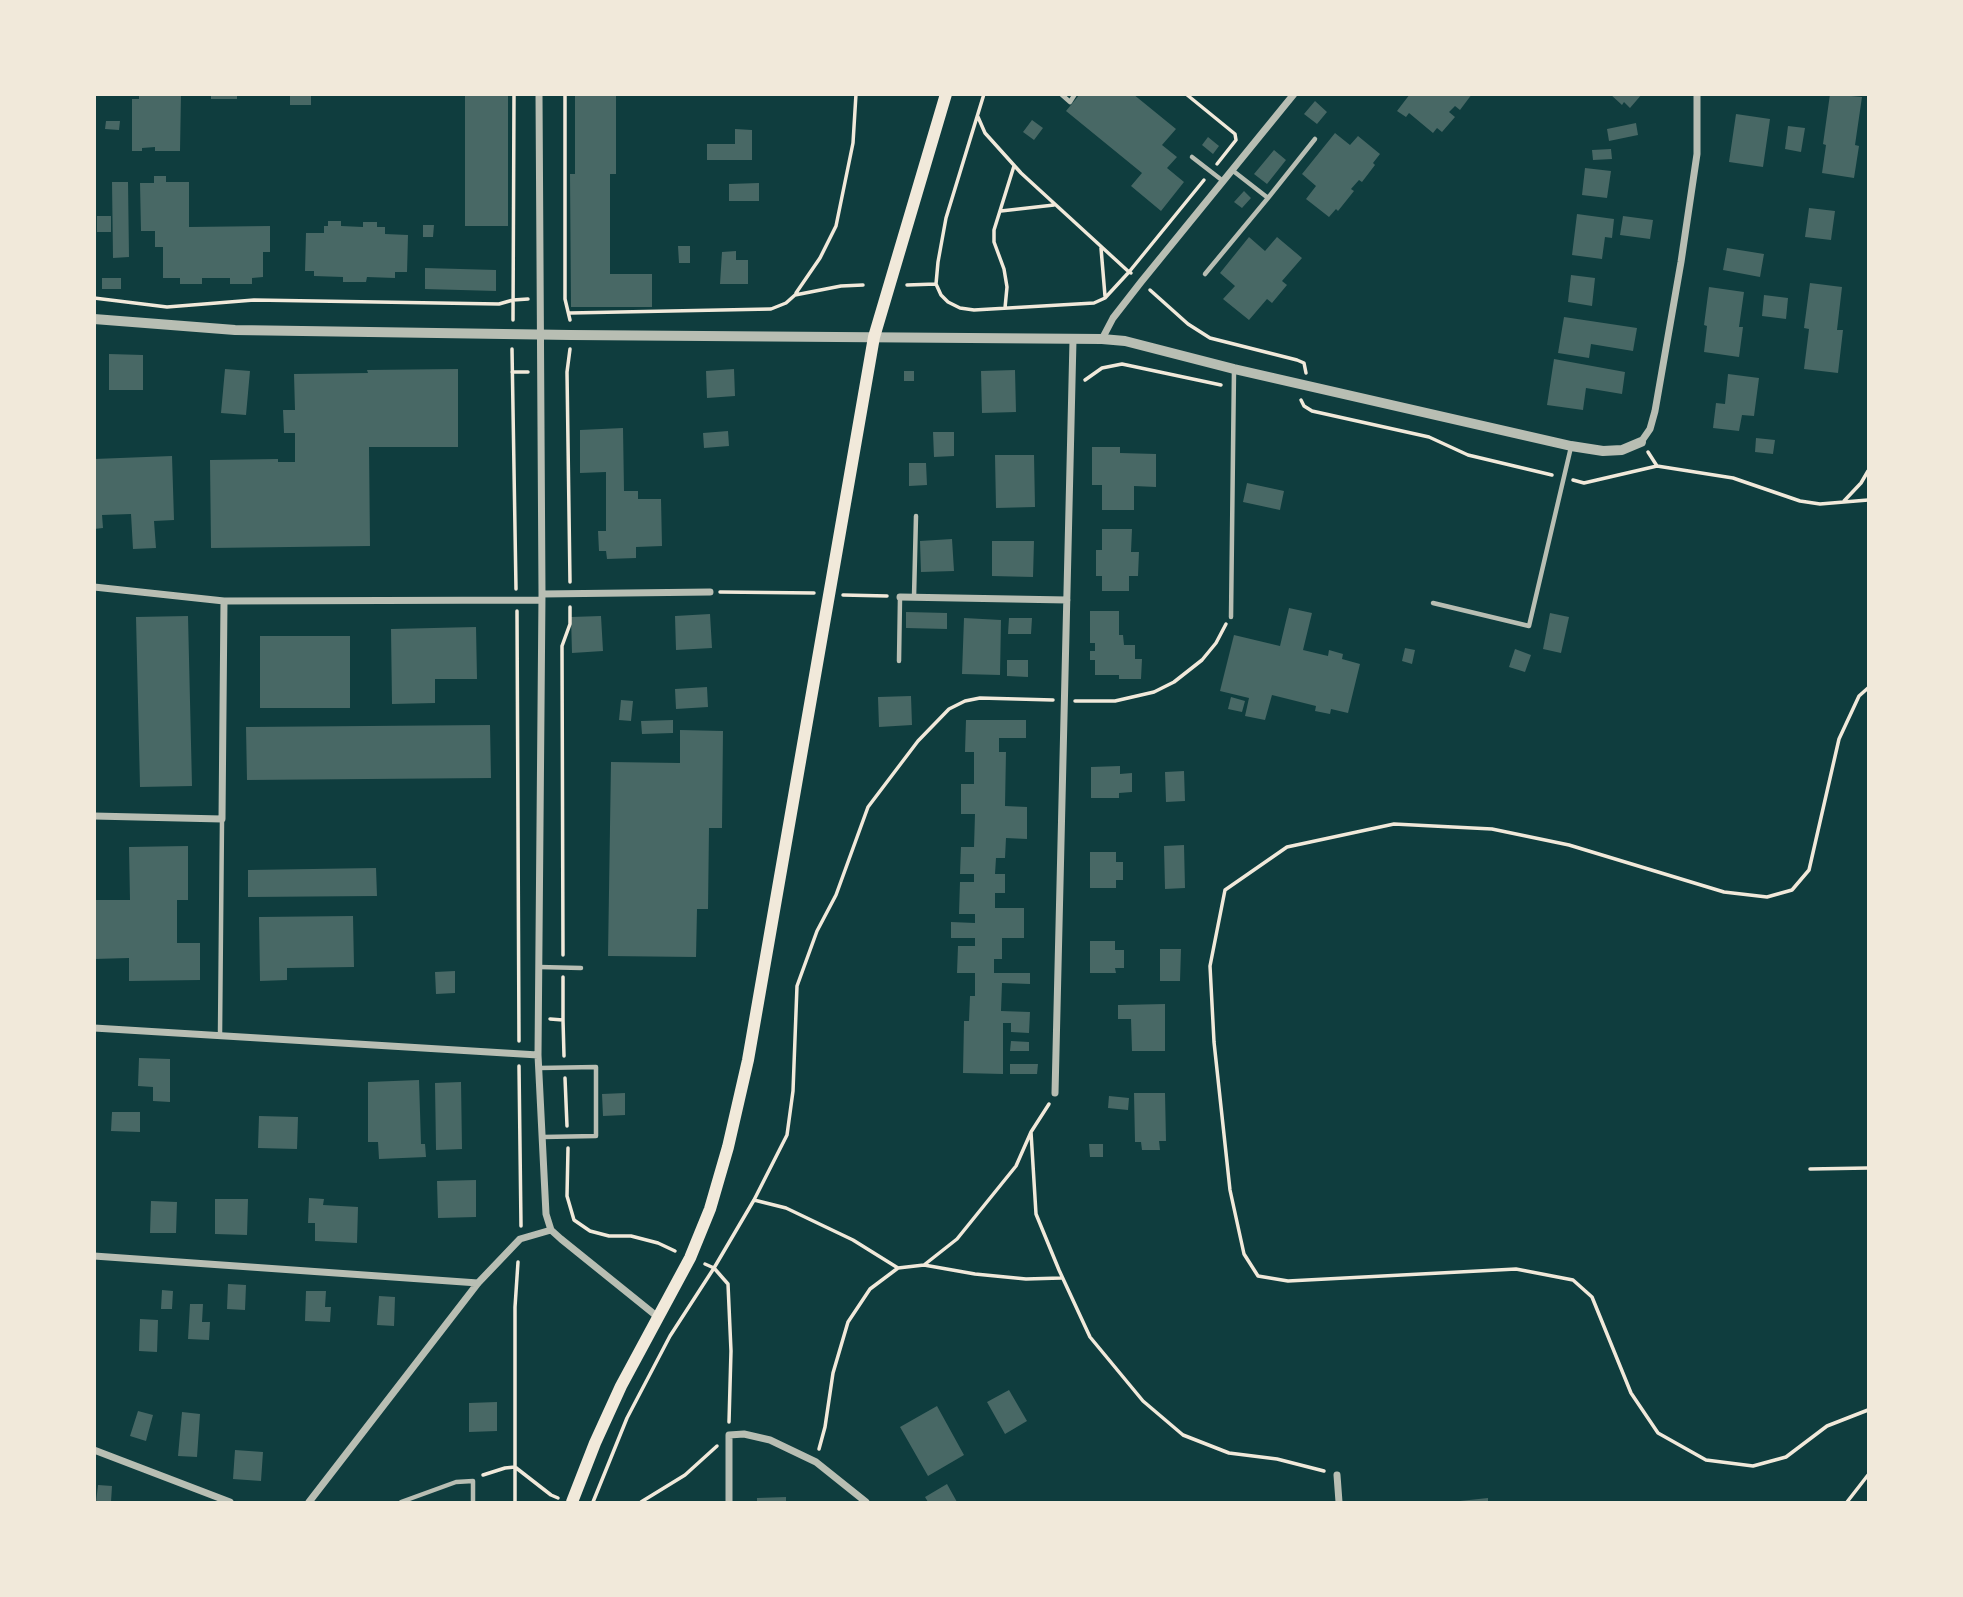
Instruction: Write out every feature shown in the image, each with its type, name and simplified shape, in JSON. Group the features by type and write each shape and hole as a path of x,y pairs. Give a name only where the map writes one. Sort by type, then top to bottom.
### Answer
{"main road":[{"path":"567,1501 621,1386 690,1258 709,1209 728,1147 748,1060 874,337 946,94"}],"street":[{"path":"539,94 542,597 538,1055 546,1214 551,1230 659,1318"},
{"path":"1102,339 1113,318 1134,291 1294,94"},
{"path":"94,319 235,330 1102,339 1125,341 1234,369 1571,446 1603,451 1622,450 1641,442 1650,429 1655,411 1697,154 1698,94"},
{"path":"1055,1093 1073,340"},
{"path":"94,587 224,601 516,600 570,594 710,592"},
{"path":"900,597 1067,600"},
{"path":"94,816 222,819 224,601"},
{"path":"94,1028 538,1055"},
{"path":"309,1503 478,1283 520,1239 551,1230"},
{"path":"94,1256 478,1283"},
{"path":"729,1503 729,1435 744,1434 770,1440 816,1462 866,1503"},
{"path":"94,1450 230,1503"},
{"path":"1337,1475 1339,1503"}],"lane":[{"path":"1061,94 1070,102 1075,94"},
{"path":"1205,274 1315,139"},
{"path":"1192,157 1224,181"},
{"path":"1232,170 1268,198"},
{"path":"1231,617 1234,369"},
{"path":"1433,603 1529,626 1571,446"},
{"path":"914,597 916,516"},
{"path":"898,661 900,597"},
{"path":"220,1034 222,819"},
{"path":"539,967 581,968"},
{"path":"539,1068 596,1067 596,1136 542,1137"},
{"path":"401,1503 456,1482 473,1480 473,1503"}],"path":[{"path":"514,94 512,334 520,1019 518,1054 522,1165 515,1307 515,1503"},
{"path":"565,94 565,299 570,313 571,335 567,372 570,624 562,646 563,1020 568,1136 567,1196 574,1220 590,1231 609,1236 631,1236 657,1243 714,1268 728,1284 731,1351 729,1435 685,1475 640,1503"},
{"path":"570,313 771,309 786,303 795,295 820,258 836,226 853,144 856,94"},
{"path":"937,262 946,218 984,94"},
{"path":"978,117 985,133 1014,166 1129,272 1236,140 1236,134 1186,94"},
{"path":"1005,308 1007,287 1004,268 994,242 994,230 1014,166"},
{"path":"1000,211 1056,204"},
{"path":"1101,246 1105,298"},
{"path":"907,285 936,284"},
{"path":"795,295 841,286 863,285"},
{"path":"94,298 166,307 254,300 499,304 513,300"},
{"path":"1072,394 1102,368 1122,364 1221,385"},
{"path":"1844,501 1868,471"},
{"path":"710,592 900,597"},
{"path":"593,1503 627,1418 670,1336 754,1200 787,1135 793,1091 797,986 868,807 918,741 949,709 979,698 1115,701 1154,692 1174,682 1202,660 1216,643 1231,617"},
{"path":"1868,688 1859,696 1839,738 1809,870 1792,890 1767,897 1724,892 1569,845 1492,829 1394,824 1287,847 1225,890 1210,966 1214,1042 1230,1190 1244,1254 1258,1276 1288,1281 1516,1269 1573,1280 1592,1297 1631,1393 1658,1433 1706,1460 1753,1466 1786,1457 1827,1426 1868,1410"},
{"path":"520,1019 563,1020"},
{"path":"924,1265 957,1239 1016,1166 1031,1132 1055,1093"},
{"path":"1031,1132 1036,1214 1062,1278 1090,1337 1143,1401 1183,1435 1229,1453 1277,1460 1337,1475"},
{"path":"1810,1169 1868,1168"},
{"path":"754,1200 786,1208 853,1240 898,1268"},
{"path":"816,1462 825,1427 833,1373 848,1322 870,1289 898,1268 924,1265 1026,1279 1062,1278"},
{"path":"479,1476 515,1467 551,1495 567,1501"},
{"path":"1847,1503 1868,1475"}],"building":[{"path":"139,94 181,94 180,151 155,151 155,147 132,151 132,99 139,99"},
{"path":"211,94 237,94 237,99 211,99"},
{"path":"290,94 311,94 311,105 290,105"},
{"path":"465,94 508,94 508,226 465,226"},
{"path":"575,94 616,94 616,174 610,174 610,274 652,274 652,307 571,307 570,174 575,174"},
{"path":"1080,94 1133,94 1176,129 1162,145 1177,157 1167,168 1184,182 1161,211 1131,186 1142,173 1066,111"},
{"path":"1410,94 1472,94 1460,110 1455,106 1449,112 1455,117 1442,132 1437,128 1433,133 1409,113 1406,117 1397,111"},
{"path":"1610,94 1642,94 1630,108 1624,102 1622,105"},
{"path":"1830,94 1862,97 1855,145 1859,146 1854,178 1822,173"},
{"path":"1315,101 1327,112 1317,124 1304,114"},
{"path":"1736,114 1770,119 1763,167 1729,162"},
{"path":"1032,120 1043,128 1034,140 1023,132"},
{"path":"106,121 120,121 119,130 105,129"},
{"path":"1636,123 1638,135 1609,141 1607,129"},
{"path":"1788,126 1805,128 1801,152 1785,149"},
{"path":"735,129 752,130 752,160 707,160 707,144 735,144"},
{"path":"1335,133 1350,145 1358,136 1380,154 1362,182 1359,180 1338,211 1336,209 1329,217 1306,199 1316,186 1302,174"},
{"path":"1208,137 1219,146 1213,154 1202,145"},
{"path":"1611,149 1612,159 1593,160 1592,150"},
{"path":"1274,150 1286,160 1267,184 1254,174"},
{"path":"1585,168 1611,171 1607,198 1582,195"},
{"path":"154,176 166,176 166,182 189,182 189,227 270,226 270,252 263,252 263,277 252,278 252,284 230,284 230,278 202,278 202,284 180,284 180,278 163,278 163,247 155,247 155,231 141,231 140,183 154,183"},
{"path":"112,182 128,182 129,257 113,258"},
{"path":"759,183 759,201 729,201 729,184"},
{"path":"1244,191 1251,198 1242,208 1234,202"},
{"path":"1809,208 1835,211 1831,240 1805,237"},
{"path":"1577,214 1614,219 1612,238 1605,237 1602,259 1572,255"},
{"path":"97,216 111,216 111,232 97,232"},
{"path":"1623,216 1653,220 1650,239 1620,235"},
{"path":"328,221 341,221 341,226 363,227 363,222 377,222 377,227 385,227 385,234 408,235 407,272 395,272 395,278 367,277 366,282 343,282 343,277 314,276 314,271 305,271 306,233 324,233 324,226 328,226"},
{"path":"423,225 434,225 433,237 423,237"},
{"path":"1249,237 1265,251 1277,237 1302,258 1282,281 1287,285 1272,303 1267,299 1249,320 1223,299 1235,286 1220,273"},
{"path":"678,246 690,246 690,263 679,263"},
{"path":"1727,248 1764,254 1760,277 1723,270"},
{"path":"736,251 736,260 748,260 748,284 720,284 722,252"},
{"path":"425,268 496,270 496,291 425,289"},
{"path":"1571,275 1595,278 1592,306 1568,302"},
{"path":"102,278 121,278 121,289 102,289"},
{"path":"1810,283 1842,287 1837,330 1843,330 1838,373 1804,369 1809,329 1804,328"},
{"path":"1709,287 1744,292 1739,327 1743,327 1739,357 1704,352"},
{"path":"1764,295 1788,298 1786,319 1762,316"},
{"path":"1564,317 1637,328 1633,351 1591,344 1589,358 1558,353"},
{"path":"109,354 143,355 143,390 109,390"},
{"path":"1554,359 1625,372 1622,394 1586,388 1583,410 1547,405"},
{"path":"225,369 250,371 246,415 221,413"},
{"path":"458,369 458,447 369,447 370,546 211,548 210,460 278,459 278,462 295,462 295,433 284,433 283,410 295,410 294,374"},
{"path":"734,369 735,396 707,398 706,371"},
{"path":"1015,370 1016,412 982,413 981,371"},
{"path":"904,371 914,371 914,381 904,381"},
{"path":"1728,374 1759,378 1754,416 1742,415 1739,431 1713,428 1716,403 1725,404"},
{"path":"623,428 624,491 638,491 638,499 661,499 662,546 636,547 636,558 607,559 606,551 599,551 598,531 606,531 606,472 580,473 580,430"},
{"path":"728,431 729,446 704,448 703,433"},
{"path":"933,432 954,432 954,456 934,457"},
{"path":"1756,438 1775,440 1773,454 1755,452"},
{"path":"1092,447 1120,447 1120,453 1156,454 1156,487 1134,486 1134,510 1102,510 1102,485 1092,485"},
{"path":"995,455 1034,455 1035,507 996,508"},
{"path":"172,456 174,520 154,521 156,548 133,549 131,514 102,515 103,528 94,529 94,459"},
{"path":"909,463 926,463 927,485 909,486"},
{"path":"1247,483 1284,491 1280,510 1243,502"},
{"path":"1102,529 1132,529 1131,552 1139,552 1138,576 1129,576 1129,591 1102,591 1102,576 1096,576 1096,550 1102,550"},
{"path":"952,539 954,571 921,572 920,541"},
{"path":"992,541 1034,541 1033,577 992,576"},
{"path":"1289,608 1312,613 1303,650 1328,656 1329,650 1343,654 1342,659 1360,664 1348,713 1331,709 1330,714 1315,711 1316,706 1272,695 1265,720 1245,716 1249,698 1220,691 1234,635 1280,646"},
{"path":"1090,611 1119,611 1119,635 1123,635 1124,645 1135,645 1135,659 1142,659 1141,679 1095,675 1095,660 1090,660 1090,651 1095,651 1095,643 1090,643"},
{"path":"906,612 947,613 947,629 906,628"},
{"path":"1550,613 1569,617 1561,653 1543,649"},
{"path":"710,614 712,648 676,650 675,616"},
{"path":"188,616 192,786 140,787 136,617"},
{"path":"601,616 603,651 572,653 571,617"},
{"path":"964,618 1001,620 1000,675 962,674"},
{"path":"1009,618 1032,618 1031,634 1008,634"},
{"path":"476,627 477,679 435,679 435,703 392,704 391,629"},
{"path":"260,636 350,636 350,708 260,708"},
{"path":"1405,648 1415,650 1412,664 1402,661"},
{"path":"1515,649 1531,655 1525,672 1509,667"},
{"path":"1007,660 1028,660 1028,677 1007,676"},
{"path":"707,687 708,707 676,709 675,689"},
{"path":"911,696 912,725 879,727 878,697"},
{"path":"1231,697 1245,701 1242,712 1228,709"},
{"path":"621,700 633,701 631,721 619,720"},
{"path":"673,720 673,733 642,734 641,721"},
{"path":"966,720 1026,720 1026,738 999,738 999,752 1006,752 1005,806 1027,807 1027,839 1006,838 1005,858 996,858 995,874 1005,874 1005,893 995,893 995,908 1024,908 1024,938 1002,938 1002,959 994,959 994,973 1030,973 1030,984 1002,983 1001,1011 1030,1012 1029,1033 1011,1032 1011,1023 1003,1023 1003,1074 963,1073 964,1021 969,1021 970,996 975,996 975,973 957,973 958,946 975,946 975,938 951,938 951,922 975,923 975,914 959,914 960,882 974,882 974,874 960,874 961,847 974,847 975,814 961,814 961,784 974,784 974,752 965,752"},
{"path":"490,725 491,778 247,780 246,727"},
{"path":"680,730 723,731 722,828 709,828 708,909 697,909 696,957 608,956 611,762 680,763"},
{"path":"1120,766 1120,774 1132,773 1132,792 1119,793 1119,798 1091,798 1091,767"},
{"path":"1184,771 1185,801 1166,802 1165,772"},
{"path":"1184,845 1185,888 1165,889 1164,846"},
{"path":"188,846 188,900 177,900 177,943 200,943 200,980 129,981 129,958 94,959 94,900 130,900 129,847"},
{"path":"1090,852 1116,852 1116,862 1123,862 1123,880 1116,880 1116,888 1090,888"},
{"path":"376,868 377,896 248,897 248,870"},
{"path":"353,916 354,967 287,968 287,980 260,981 259,917"},
{"path":"1090,941 1115,941 1115,950 1124,950 1124,968 1115,968 1116,973 1090,973"},
{"path":"1160,949 1181,949 1180,981 1160,981"},
{"path":"455,971 455,993 436,994 435,972"},
{"path":"1165,1004 1165,1051 1132,1051 1131,1019 1118,1019 1118,1005"},
{"path":"1011,1041 1029,1042 1029,1051 1010,1051"},
{"path":"139,1058 170,1059 170,1102 153,1101 153,1087 138,1086"},
{"path":"1010,1064 1038,1064 1037,1074 1010,1074"},
{"path":"419,1080 421,1144 425,1144 426,1157 379,1159 378,1142 368,1142 368,1082"},
{"path":"461,1082 462,1149 436,1150 435,1083"},
{"path":"625,1093 625,1115 603,1116 602,1094"},
{"path":"1134,1093 1165,1093 1166,1141 1159,1141 1160,1150 1142,1150 1141,1142 1135,1142"},
{"path":"1109,1096 1129,1098 1128,1110 1108,1108"},
{"path":"112,1112 140,1112 140,1132 111,1131"},
{"path":"259,1116 298,1117 297,1149 258,1148"},
{"path":"1089,1144 1103,1144 1103,1157 1090,1157"},
{"path":"476,1180 476,1217 438,1218 437,1181"},
{"path":"309,1198 324,1199 323,1205 358,1207 357,1243 315,1241 315,1223 308,1223"},
{"path":"215,1199 248,1199 247,1235 215,1234"},
{"path":"151,1201 177,1202 176,1233 150,1233"},
{"path":"228,1284 246,1285 245,1310 227,1309"},
{"path":"162,1290 173,1291 172,1309 161,1309"},
{"path":"306,1291 326,1291 325,1307 331,1307 330,1322 305,1321"},
{"path":"379,1296 395,1297 394,1326 377,1325"},
{"path":"190,1304 203,1304 202,1322 210,1322 209,1340 188,1339"},
{"path":"140,1319 158,1320 157,1352 139,1351"},
{"path":"1009,1390 1027,1421 1005,1434 987,1402"},
{"path":"497,1402 497,1431 469,1432 469,1403"},
{"path":"937,1406 964,1455 928,1476 900,1427"},
{"path":"138,1411 153,1415 146,1441 130,1436"},
{"path":"182,1412 200,1414 197,1457 178,1456"},
{"path":"235,1450 263,1452 261,1481 233,1479"},
{"path":"947,1484 957,1502 928,1502 925,1497"},
{"path":"98,1485 112,1486 111,1502 96,1502"},
{"path":"786,1497 786,1502 757,1502 757,1498"},
{"path":"1488,1498 1488,1502 1460,1502 1460,1501"}]}
